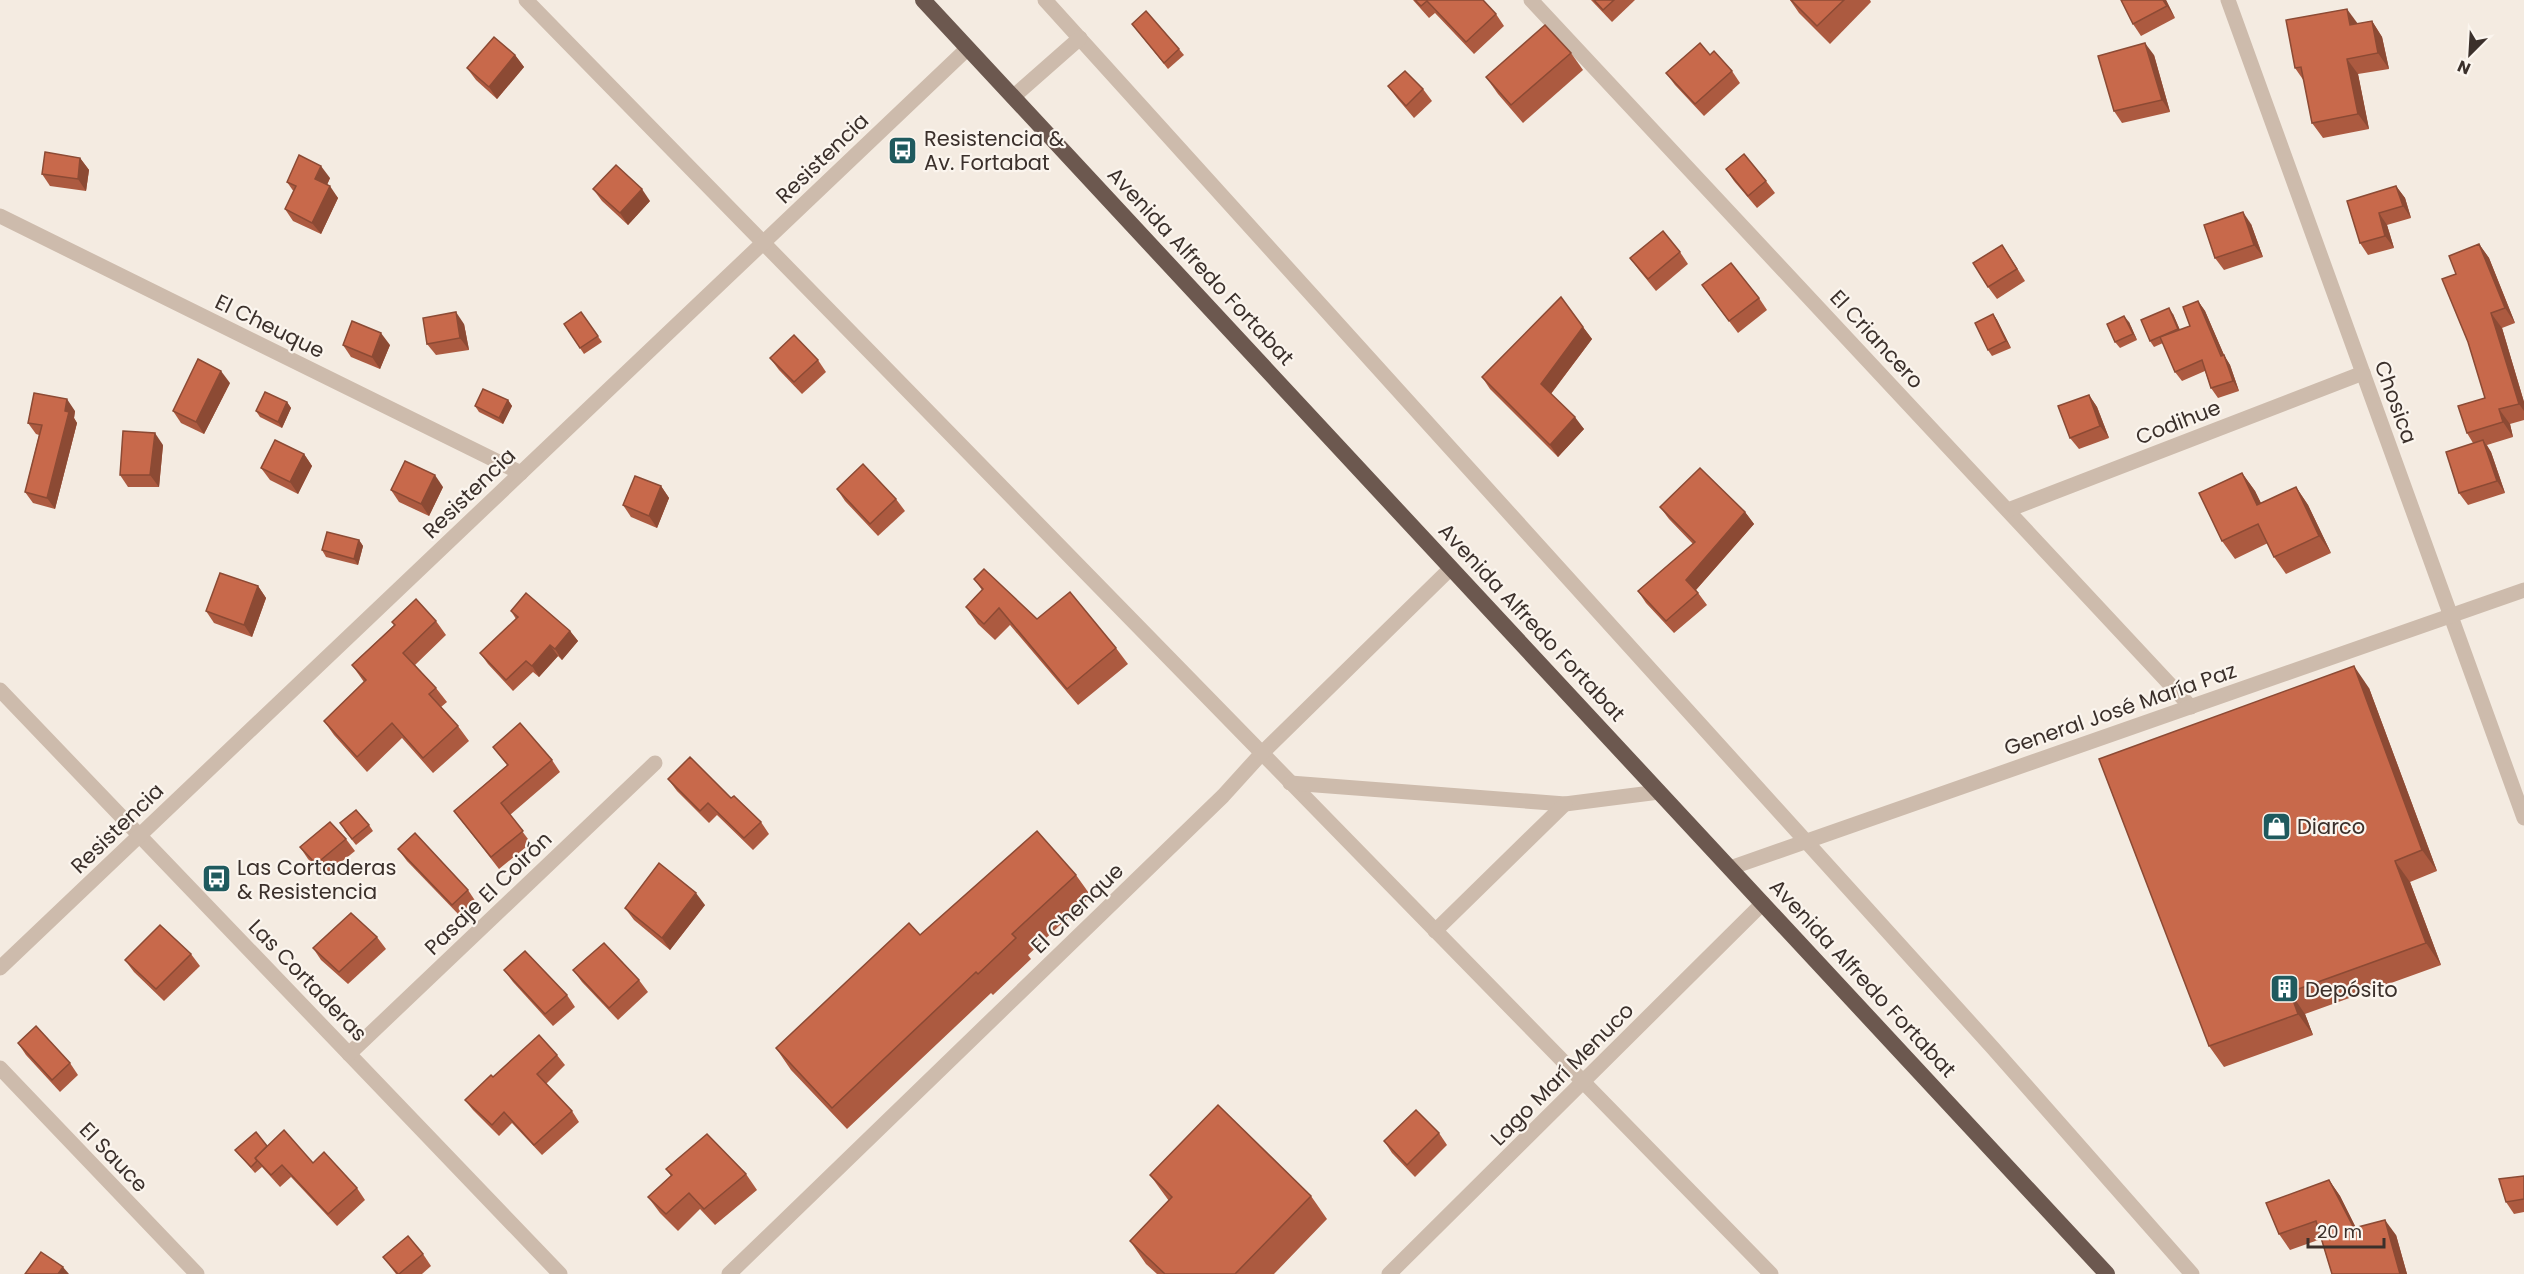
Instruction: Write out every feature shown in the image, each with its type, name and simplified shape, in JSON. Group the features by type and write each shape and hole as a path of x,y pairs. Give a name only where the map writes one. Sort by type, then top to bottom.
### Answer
{"highway":[{"name":"Avenida Alfredo Fortabat","path":"923,0 2107,1274"}],"street":[{"path":"526,0 1771,1274"},
{"path":"1045,0 1992,1047 2192,1274"},
{"name":"El Criancero","path":"1531,0 2191,707"},
{"name":"Chosica","path":"2228,0 2524,818"},
{"path":"1013,97 1080,38"},
{"name":"Resistencia","path":"0,968 968,48"},
{"name":"El Cheuque","path":"0,216 521,474"},
{"name":"Codihue","path":"2008,510 2363,373"},
{"name":"El Chenque","path":"729,1274 1223,796 1262,753 1451,568"},
{"name":"General José María Paz","path":"1730,868 2524,590"},
{"name":"Las Cortaderas","path":"0,690 561,1274"},
{"name":"Pasaje El Coirón","path":"349,1054 655,763"},
{"path":"1290,783 1565,804 1659,792"},
{"path":"1435,931 1565,804"},
{"name":"Lago Marí Menuco","path":"1389,1274 1763,903"},
{"name":"El Sauce","path":"0,1068 197,1274"}],"building":[{"path":"1415,0 1483,0 1496,14 1466,42 1427,1 1421,6"},
{"path":"1594,0 1614,0 1603,10"},
{"path":"1791,0 1844,0 1817,26"},
{"path":"2121,0 2163,0 2167,6 2133,24"},
{"path":"2347,9 2350,25 2372,21 2378,53 2347,59 2358,114 2312,123 2301,67 2295,68 2286,20"},
{"path":"1146,11 1179,49 1164,63 1132,24"},
{"path":"1545,25 1571,53 1511,105 1486,77"},
{"path":"494,37 515,55 489,87 467,68"},
{"path":"1700,43 1710,55 1714,51 1732,71 1695,104 1666,73"},
{"path":"2145,43 2162,100 2114,111 2098,56"},
{"path":"1405,71 1423,89 1406,106 1388,86"},
{"path":"45,152 80,158 78,179 42,174"},
{"path":"1744,154 1766,181 1748,196 1726,169"},
{"path":"299,155 321,166 315,179 330,186 312,223 285,209 296,186 287,182"},
{"path":"616,165 642,189 620,213 593,189"},
{"path":"2396,186 2403,206 2379,213 2385,236 2360,243 2347,201"},
{"path":"2243,212 2254,245 2215,258 2204,225"},
{"path":"1663,231 1680,252 1648,279 1630,258"},
{"path":"2479,244 2505,308 2491,313 2519,404 2499,409 2503,422 2467,433 2458,406 2485,398 2468,342 2442,279 2456,274 2449,256"},
{"path":"2002,245 2017,269 1988,287 1973,263"},
{"path":"1731,263 1759,298 1729,321 1702,285"},
{"path":"1561,297 1583,327 1541,384 1575,417 1550,445 1482,377"},
{"path":"2198,301 2221,356 2224,355 2233,381 2211,388 2202,360 2175,372 2160,337 2190,326 2183,307"},
{"path":"2169,308 2178,329 2150,341 2141,320"},
{"path":"456,312 460,338 427,344 423,318"},
{"path":"581,312 598,336 580,348 564,324"},
{"path":"1993,314 2006,341 1988,350 1975,323"},
{"path":"2124,316 2133,334 2115,342 2107,324"},
{"path":"352,321 381,333 372,357 343,345"},
{"path":"794,335 818,360 794,382 770,358"},
{"path":"198,359 221,371 196,422 173,411"},
{"path":"483,389 508,400 499,418 475,406"},
{"path":"265,392 287,402 278,422 256,411"},
{"path":"34,393 67,399 65,411 69,412 47,498 25,492 42,425 28,423"},
{"path":"2089,395 2100,426 2070,438 2058,406"},
{"path":"123,431 155,433 150,475 120,475"},
{"path":"275,440 304,454 290,482 261,468"},
{"path":"2483,440 2497,481 2459,493 2446,452"},
{"path":"405,461 435,475 421,504 391,490"},
{"path":"863,464 896,499 870,524 837,489"},
{"path":"1700,468 1745,512 1686,580 1698,593 1666,621 1638,591 1695,542 1660,507"},
{"path":"2242,473 2257,505 2296,487 2319,536 2274,557 2258,524 2222,541 2199,493"},
{"path":"635,476 661,486 649,516 623,505"},
{"path":"327,532 359,540 354,559 322,550"},
{"path":"984,569 1037,619 1070,592 1116,648 1067,689 999,608 984,624 966,607 983,589 974,579"},
{"path":"220,573 258,586 244,625 206,611"},
{"path":"526,593 570,631 555,649 550,645 532,666 526,661 506,680 480,653 518,617 511,611"},
{"path":"416,599 436,621 403,653 436,688 429,694 458,726 423,758 392,723 357,757 324,721 366,680 352,665 395,625 392,622"},
{"name":"Diarco","path":"2354,666 2422,850 2395,861 2426,943 2290,992 2298,1014 2209,1046 2099,759"},
{"path":"520,723 552,760 501,803 523,831 491,857 454,811 508,765 493,747"},
{"path":"690,757 731,798 734,796 761,822 744,838 708,803 700,811 668,779"},
{"path":"356,810 369,825 352,839 340,823"},
{"path":"330,822 346,839 316,864 300,847"},
{"path":"1037,831 1076,875 1012,934 1016,938 978,974 976,972 832,1108 776,1048 909,923 920,935"},
{"path":"415,833 468,890 452,905 398,849"},
{"path":"659,863 696,893 662,938 625,908"},
{"path":"351,913 377,937 339,972 313,948"},
{"path":"160,925 191,954 156,989 125,960"},
{"path":"604,943 639,980 609,1008 573,970"},
{"path":"525,951 567,995 545,1014 504,970"},
{"path":"36,1026 70,1063 52,1080 18,1043"},
{"path":"539,1035 557,1055 537,1074 572,1111 534,1145 504,1112 492,1125 465,1100"},
{"path":"1218,1105 1311,1196 1235,1274 1165,1274 1130,1241 1172,1197 1150,1175"},
{"path":"1416,1110 1439,1133 1407,1165 1384,1141"},
{"path":"284,1130 313,1163 324,1152 357,1188 328,1214 282,1165 271,1175 255,1158"},
{"path":"256,1132 267,1146 255,1158 257,1161 251,1167 235,1150"},
{"path":"707,1134 746,1174 704,1209 689,1193 666,1214 648,1197 672,1175 666,1169"},
{"path":"2524,1176 2524,1199 2506,1202 2499,1179"},
{"path":"2329,1180 2354,1228 2385,1220 2400,1274 2332,1274 2316,1221 2279,1234 2266,1203"},
{"path":"408,1236 423,1254 398,1274 383,1257"},
{"path":"41,1252 63,1267 58,1274 25,1274"}],"place":[{"name":"Resistencia & Av. Fortabat","path":"903,150"},
{"name":"Diarco","path":"2276,826"},
{"name":"Las Cortaderas & Resistencia","path":"216,879"},
{"name":"Depósito","path":"2284,989"}]}
